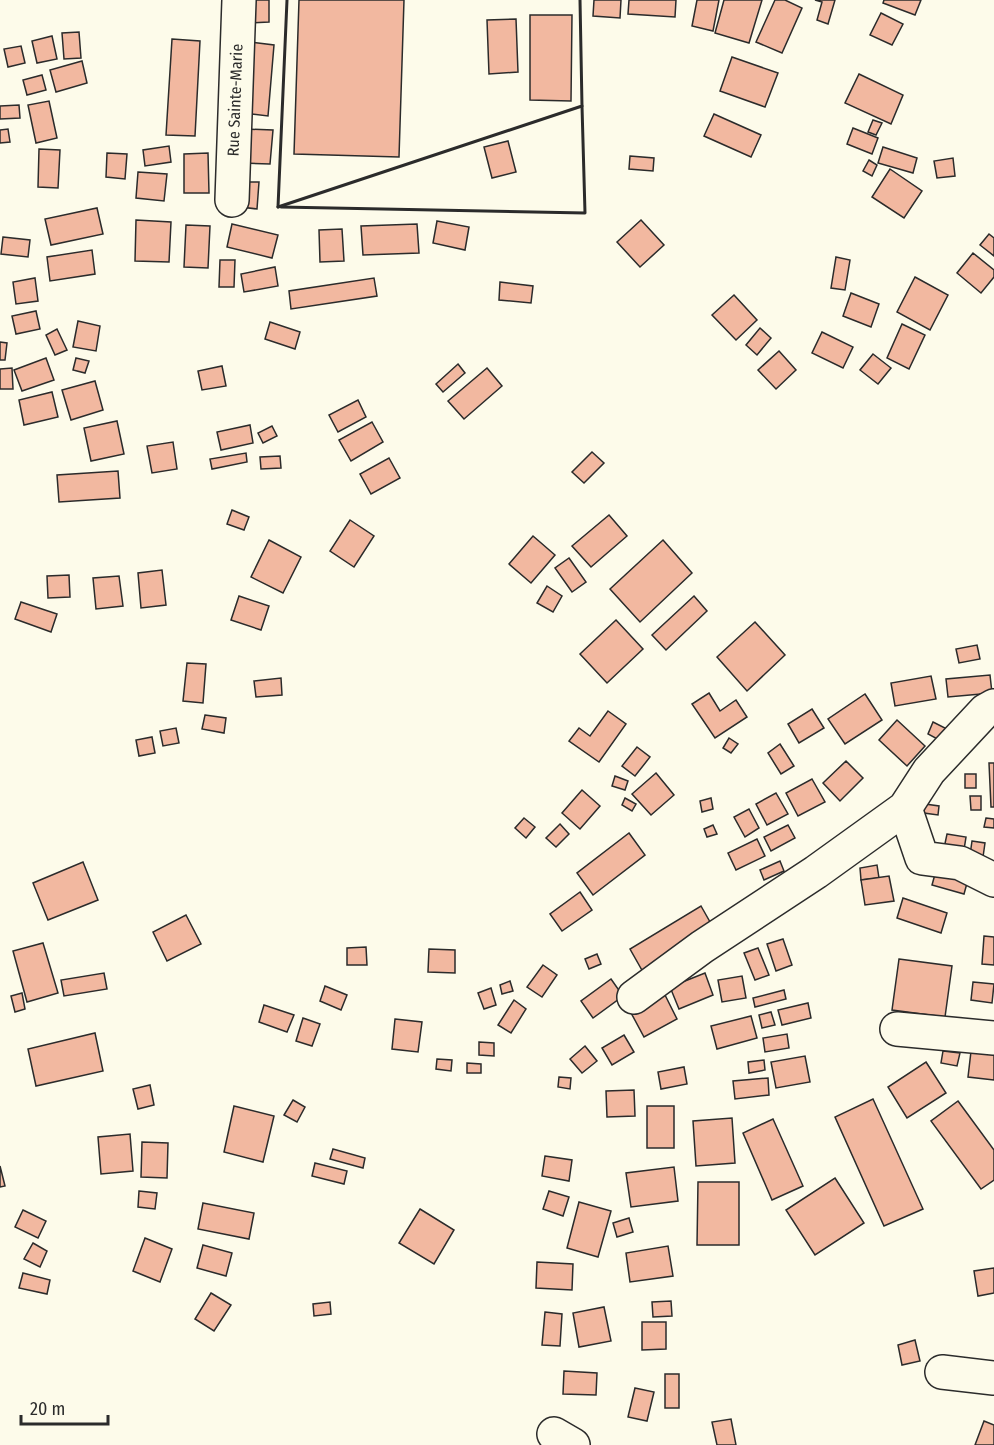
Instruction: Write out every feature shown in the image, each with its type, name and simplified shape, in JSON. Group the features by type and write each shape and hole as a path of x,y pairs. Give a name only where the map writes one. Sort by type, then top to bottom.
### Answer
{"street":[{"name":"Rue Sainte-Marie","path":"232,200 239,0"},
{"path":"634,997 702,946 816,872 905,808 929,771 985,711 994,706"},
{"path":"905,808 922,858 960,863 994,880"},
{"path":"897,1029 994,1038"},
{"path":"942,1372 994,1378"}],"building":[{"path":"248,0 269,0 269,22 249,23"},
{"path":"299,0 404,0 399,157 294,154"},
{"path":"594,0 621,0 620,18 593,16"},
{"path":"629,0 676,0 675,17 628,14"},
{"path":"697,0 719,0 713,31 692,26"},
{"path":"724,0 762,0 749,43 715,33"},
{"path":"775,0 785,0 802,8 782,53 756,42"},
{"path":"815,0 835,0 828,24 817,20 822,2"},
{"path":"884,0 921,0 915,15 883,3"},
{"path":"881,13 903,24 892,45 870,35"},
{"path":"530,15 572,15 571,101 530,100"},
{"path":"516,19 518,72 489,74 487,20"},
{"path":"79,32 81,58 64,59 62,33"},
{"path":"52,36 57,59 37,63 32,41"},
{"path":"172,39 200,41 195,136 166,135"},
{"path":"249,42 274,45 268,116 243,113"},
{"path":"21,46 25,63 8,67 4,49"},
{"path":"732,57 778,73 765,107 720,91"},
{"path":"82,61 87,83 56,92 50,70"},
{"path":"859,74 903,95 891,124 845,103"},
{"path":"42,75 46,90 27,95 23,80"},
{"path":"49,101 57,138 36,143 28,105"},
{"path":"19,105 20,118 0,119 0,106"},
{"path":"714,114 761,135 751,157 704,136"},
{"path":"873,120 882,123 876,135 868,132"},
{"path":"853,128 878,138 872,154 847,144"},
{"path":"8,129 10,142 0,143 0,130"},
{"path":"245,129 273,130 270,164 243,163"},
{"path":"508,141 516,172 492,178 484,147"},
{"path":"169,146 171,162 145,166 143,150"},
{"path":"883,147 917,158 913,173 878,163"},
{"path":"39,149 60,150 58,188 38,187"},
{"path":"107,153 127,154 125,179 106,177"},
{"path":"208,153 209,193 184,193 184,154"},
{"path":"630,156 654,158 653,171 629,169"},
{"path":"953,158 955,176 937,178 934,161"},
{"path":"869,160 877,165 872,176 863,171"},
{"path":"890,169 922,191 904,218 872,197"},
{"path":"138,172 167,174 164,201 136,198"},
{"path":"243,182 259,182 257,209 241,207"},
{"path":"97,208 103,234 51,245 45,219"},
{"path":"136,220 171,222 169,262 135,261"},
{"path":"641,220 664,245 640,267 617,242"},
{"path":"437,221 469,227 465,250 433,243"},
{"path":"232,224 278,235 272,258 227,247"},
{"path":"417,224 419,253 363,255 361,226"},
{"path":"186,225 210,226 208,268 184,267"},
{"path":"342,229 344,261 320,262 319,230"},
{"path":"989,234 994,238 994,256 980,245"},
{"path":"3,237 30,240 28,257 1,254"},
{"path":"92,250 95,274 50,281 47,257"},
{"path":"973,253 994,270 994,277 981,293 957,273"},
{"path":"836,257 850,260 845,290 831,288"},
{"path":"220,260 235,260 234,287 219,287"},
{"path":"275,267 278,286 244,292 241,274"},
{"path":"915,277 948,295 930,330 897,312"},
{"path":"35,278 38,301 16,304 13,282"},
{"path":"374,278 377,296 291,309 289,291"},
{"path":"500,282 533,286 531,303 499,300"},
{"path":"851,293 879,304 871,327 843,316"},
{"path":"734,295 757,320 736,340 712,315"},
{"path":"36,311 40,329 16,334 12,316"},
{"path":"78,321 100,326 96,351 73,347"},
{"path":"270,322 300,332 295,349 265,339"},
{"path":"902,324 925,335 909,369 887,358"},
{"path":"760,328 771,338 757,355 746,345"},
{"path":"57,329 67,350 55,355 46,335"},
{"path":"822,332 853,347 843,368 812,353"},
{"path":"0,342 7,343 5,360 0,360"},
{"path":"779,351 796,370 776,389 758,370"},
{"path":"873,354 891,368 878,384 860,370"},
{"path":"46,358 54,380 22,391 14,370"},
{"path":"76,358 89,361 85,373 73,370"},
{"path":"458,364 465,373 443,392 436,384"},
{"path":"222,366 226,386 202,390 198,371"},
{"path":"12,368 13,389 0,389 0,369"},
{"path":"487,368 502,386 464,419 448,401"},
{"path":"95,381 103,410 71,420 62,390"},
{"path":"52,392 58,417 24,425 19,400"},
{"path":"358,400 366,417 338,432 329,415"},
{"path":"117,421 124,454 91,461 84,428"},
{"path":"372,422 383,442 351,461 339,440"},
{"path":"250,425 253,443 221,450 217,432"},
{"path":"272,426 277,436 263,443 258,433"},
{"path":"173,442 177,469 152,473 147,446"},
{"path":"592,452 604,463 584,483 572,472"},
{"path":"246,453 247,462 212,469 210,459"},
{"path":"280,456 281,468 261,469 260,457"},
{"path":"389,458 400,478 371,494 360,474"},
{"path":"118,471 120,498 59,502 57,475"},
{"path":"232,510 249,517 244,530 227,524"},
{"path":"609,515 627,536 591,567 572,546"},
{"path":"350,520 374,536 354,567 330,551"},
{"path":"533,536 555,555 531,583 509,564"},
{"path":"269,540 301,557 283,593 251,577"},
{"path":"663,540 692,573 640,622 610,589"},
{"path":"569,558 586,582 572,592 555,568"},
{"path":"162,570 166,605 141,608 138,573"},
{"path":"69,575 70,597 48,598 47,576"},
{"path":"119,576 123,606 96,609 93,578"},
{"path":"547,586 562,596 553,612 537,603"},
{"path":"239,596 269,606 261,630 231,620"},
{"path":"694,596 707,611 666,650 652,635"},
{"path":"21,602 57,614 51,632 15,619"},
{"path":"616,620 643,649 607,683 580,654"},
{"path":"755,622 785,655 747,691 717,657"},
{"path":"977,645 980,659 959,663 956,649"},
{"path":"187,663 206,664 203,703 183,701"},
{"path":"990,675 992,693 948,697 946,679"},
{"path":"931,676 936,699 895,706 891,683"},
{"path":"281,678 282,695 256,697 254,681"},
{"path":"709,693 720,711 736,700 747,717 715,738 692,704"},
{"path":"865,694 882,720 845,744 828,719"},
{"path":"812,709 824,728 799,743 788,724"},
{"path":"608,711 626,724 599,762 569,741 579,728 590,736"},
{"path":"205,715 226,718 224,733 202,729"},
{"path":"897,720 925,746 907,766 879,740"},
{"path":"933,722 947,729 941,741 928,734"},
{"path":"176,728 179,743 163,746 160,731"},
{"path":"152,737 155,753 139,756 136,740"},
{"path":"729,738 738,744 731,753 723,748"},
{"path":"780,744 794,766 781,774 768,753"},
{"path":"637,747 650,757 635,776 622,766"},
{"path":"846,761 863,778 840,801 823,783"},
{"path":"989,763 994,763 994,807 991,807"},
{"path":"656,773 674,795 651,815 632,794"},
{"path":"965,774 976,774 976,788 965,788"},
{"path":"615,776 628,781 625,790 612,786"},
{"path":"812,779 825,802 798,816 786,793"},
{"path":"582,790 600,806 580,829 562,813"},
{"path":"776,793 788,814 767,825 756,804"},
{"path":"970,796 981,796 981,810 971,810"},
{"path":"625,798 636,804 632,811 622,805"},
{"path":"711,798 713,809 702,812 700,801"},
{"path":"925,804 939,806 938,815 924,813"},
{"path":"749,809 759,828 745,837 734,817"},
{"path":"524,818 535,827 526,838 515,828"},
{"path":"986,818 994,819 994,828 984,827"},
{"path":"560,824 569,834 556,847 546,838"},
{"path":"713,825 717,834 707,837 704,829"},
{"path":"788,825 795,838 771,851 764,837"},
{"path":"629,833 645,855 593,895 577,873"},
{"path":"947,834 966,837 963,856 943,853"},
{"path":"757,839 765,856 736,870 728,853"},
{"path":"972,841 985,843 982,864 969,862"},
{"path":"780,861 784,871 764,880 760,870"},
{"path":"83,862 98,900 48,920 33,883"},
{"path":"877,865 879,878 861,880 860,868"},
{"path":"937,867 969,876 964,894 932,885"},
{"path":"889,876 894,901 865,905 861,880"},
{"path":"580,892 592,910 562,931 550,914"},
{"path":"903,898 947,913 941,933 897,918"},
{"path":"701,906 714,929 643,972 630,949"},
{"path":"186,915 201,944 167,961 153,932"},
{"path":"984,936 994,937 994,965 982,964"},
{"path":"783,939 792,965 776,971 767,944"},
{"path":"43,943 58,993 27,1002 13,951"},
{"path":"366,947 367,965 347,965 347,948"},
{"path":"758,948 769,975 755,980 744,953"},
{"path":"429,949 455,950 455,973 428,972"},
{"path":"597,954 601,964 589,969 585,959"},
{"path":"899,959 952,966 945,1017 892,1010"},
{"path":"543,965 557,975 542,997 527,987"},
{"path":"104,973 107,989 64,996 61,980"},
{"path":"705,973 713,995 679,1009 670,987"},
{"path":"742,976 746,998 722,1002 718,980"},
{"path":"611,979 623,996 593,1018 581,1001"},
{"path":"510,981 513,991 502,994 500,985"},
{"path":"973,982 994,984 992,1003 971,1000"},
{"path":"325,986 347,995 341,1010 320,1001"},
{"path":"491,988 496,1005 484,1009 478,993"},
{"path":"784,990 786,999 755,1007 753,998"},
{"path":"22,993 25,1009 15,1012 11,996"},
{"path":"664,993 677,1019 644,1037 630,1011"},
{"path":"514,1000 526,1009 511,1033 498,1025"},
{"path":"808,1003 811,1018 782,1025 778,1010"},
{"path":"264,1005 294,1015 287,1032 259,1022"},
{"path":"771,1012 775,1025 762,1028 759,1015"},
{"path":"751,1016 757,1038 717,1049 711,1026"},
{"path":"303,1018 320,1024 312,1046 296,1041"},
{"path":"395,1019 422,1022 418,1052 392,1049"},
{"path":"95,1033 103,1071 36,1086 28,1049"},
{"path":"787,1034 789,1048 765,1052 763,1038"},
{"path":"624,1035 634,1052 612,1065 602,1048"},
{"path":"479,1042 494,1043 494,1056 479,1055"},
{"path":"972,1043 994,1047 994,1080 968,1077"},
{"path":"585,1046 597,1061 582,1073 570,1059"},
{"path":"943,1051 960,1053 957,1066 941,1063"},
{"path":"805,1056 810,1082 776,1088 771,1062"},
{"path":"437,1059 452,1060 451,1071 436,1069"},
{"path":"764,1060 765,1070 749,1073 748,1062"},
{"path":"926,1062 946,1093 907,1118 888,1087"},
{"path":"467,1063 481,1064 481,1073 467,1073"},
{"path":"684,1067 687,1084 661,1089 658,1072"},
{"path":"559,1077 571,1078 570,1089 558,1087"},
{"path":"768,1078 769,1095 735,1099 733,1081"},
{"path":"150,1085 154,1105 138,1109 133,1089"},
{"path":"634,1090 635,1116 607,1117 606,1091"},
{"path":"873,1099 923,1209 884,1226 835,1117"},
{"path":"293,1100 305,1107 297,1122 284,1115"},
{"path":"958,1101 994,1150 994,1180 981,1189 931,1121"},
{"path":"234,1106 274,1116 263,1162 224,1152"},
{"path":"647,1106 674,1106 674,1148 647,1148"},
{"path":"732,1118 735,1163 696,1166 693,1121"},
{"path":"773,1119 803,1186 772,1200 743,1133"},
{"path":"130,1134 133,1171 101,1174 98,1137"},
{"path":"142,1142 168,1143 167,1178 141,1177"},
{"path":"333,1149 365,1158 363,1168 330,1159"},
{"path":"545,1156 572,1160 569,1181 542,1176"},
{"path":"315,1163 347,1171 344,1184 312,1176"},
{"path":"0,1166 5,1186 0,1187"},
{"path":"674,1167 678,1201 631,1207 626,1173"},
{"path":"835,1178 864,1223 815,1255 786,1210"},
{"path":"698,1182 739,1182 739,1245 697,1245"},
{"path":"139,1191 157,1193 155,1209 138,1207"},
{"path":"549,1191 569,1197 563,1216 543,1209"},
{"path":"579,1202 611,1211 598,1257 567,1248"},
{"path":"203,1203 254,1213 249,1239 198,1229"},
{"path":"420,1209 454,1230 434,1264 399,1243"},
{"path":"23,1210 46,1221 38,1238 15,1227"},
{"path":"629,1218 633,1232 617,1237 613,1223"},
{"path":"145,1238 172,1249 160,1282 133,1271"},
{"path":"33,1243 47,1251 40,1267 24,1259"},
{"path":"203,1245 232,1253 226,1276 197,1268"},
{"path":"668,1246 673,1276 630,1282 626,1253"},
{"path":"537,1262 573,1264 572,1290 536,1288"},
{"path":"994,1268 994,1293 978,1296 974,1271"},
{"path":"23,1273 50,1280 47,1294 19,1288"},
{"path":"211,1293 231,1305 214,1331 195,1319"},
{"path":"671,1301 672,1316 653,1317 652,1302"},
{"path":"330,1302 331,1314 314,1316 313,1304"},
{"path":"604,1307 611,1341 579,1347 573,1313"},
{"path":"545,1312 562,1314 560,1346 542,1345"},
{"path":"642,1322 666,1322 666,1349 642,1350"},
{"path":"915,1340 920,1361 902,1365 898,1345"},
{"path":"564,1371 597,1373 596,1395 563,1394"},
{"path":"665,1374 679,1374 679,1408 665,1408"},
{"path":"635,1388 654,1392 647,1421 628,1417"},
{"path":"731,1419 736,1445 717,1445 712,1422"},
{"path":"984,1421 994,1425 994,1445 975,1445"}],"wall":[{"path":"278,207 287,0"},
{"path":"278,207 582,106 580,0"},
{"path":"281,207 585,213 582,106"}]}
